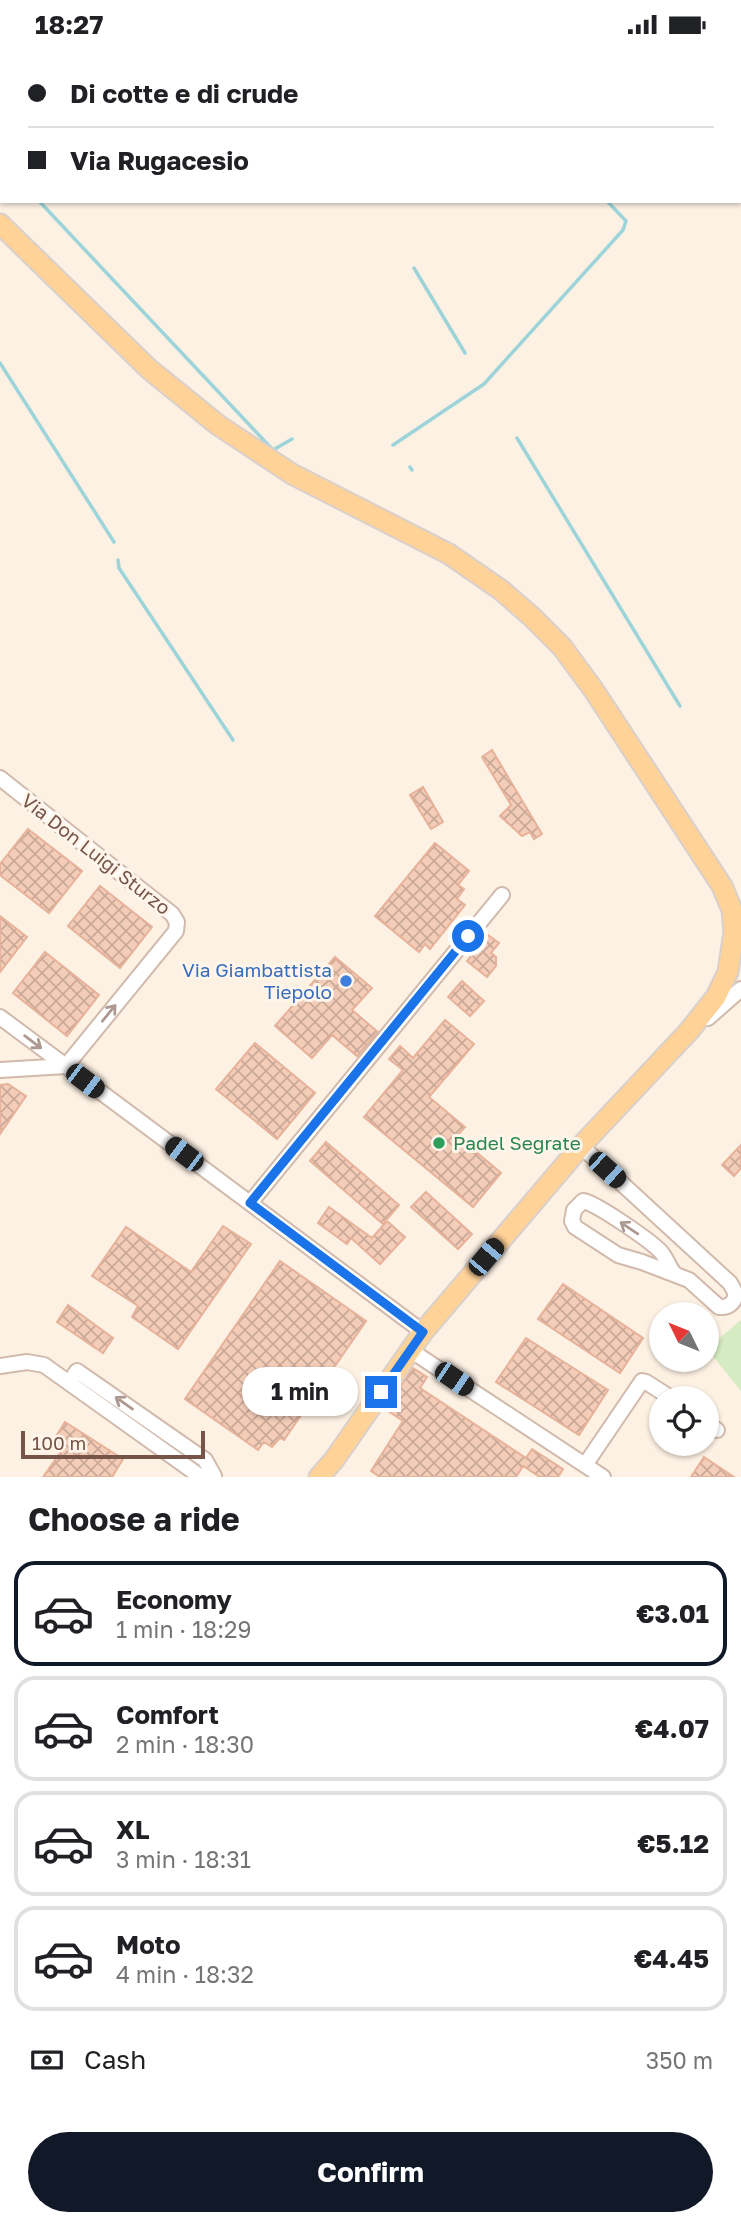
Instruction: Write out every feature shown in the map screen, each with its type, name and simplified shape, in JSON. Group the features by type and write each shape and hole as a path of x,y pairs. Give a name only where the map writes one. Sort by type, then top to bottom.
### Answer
{"main road":[{"path":"0,224 163,381 233,435 292,474 467,565 517,603 562,647 593,689 722,886 734,917 738,954 716,997 689,1031 581,1146 423,1332 331,1469 319,1477"}],"street":[{"name":"Via Don Luigi Sturzo","path":"0,778 172,914 177,922 176,931 66,1066"},
{"path":"250,1203 502,895"},
{"path":"655,1066 741,989"},
{"path":"0,1017 423,1332"},
{"path":"0,1070 66,1066"},
{"path":"581,1146 730,1283 735,1292 734,1302 729,1306 719,1307 692,1282 615,1254 575,1227 572,1221 574,1210 583,1201 595,1205 655,1247 664,1255 668,1267 676,1275"},
{"path":"410,1350 603,1477"},
{"path":"0,1366 27,1363 44,1365 73,1377 205,1460 211,1477"},
{"path":"585,1465 642,1381 652,1386"},
{"path":"96,1393 180,1461 211,1477"}],"green space":[{"path":"741,1320 741,1391 719,1364 719,1339"}],"building":[{"path":"492,750 542,834 534,839 530,832 522,836 500,816 511,805 482,757"},
{"path":"423,787 443,822 431,829 410,795"},
{"path":"28,829 82,871 49,913 0,875 0,864"},
{"path":"435,843 469,871 458,885 464,889 457,899 465,905 430,949 425,944 419,952 375,916"},
{"path":"100,886 152,927 120,968 68,926"},
{"path":"0,916 27,937 0,972"},
{"path":"488,935 499,943 491,953 496,957 496,966 487,977 467,961"},
{"path":"45,952 99,995 67,1036 13,993"},
{"path":"335,957 372,988 352,1010 378,1032 357,1056 332,1035 312,1058 275,1026"},
{"path":"462,981 484,1001 470,1016 448,997"},
{"path":"445,1020 474,1044 429,1097 465,1127 457,1136 501,1173 473,1207 364,1117 403,1070 389,1059 400,1046 413,1058"},
{"path":"255,1043 315,1093 277,1139 216,1089"},
{"path":"8,1084 26,1096 0,1134 0,1085"},
{"path":"326,1142 399,1205 383,1224 310,1161"},
{"path":"741,1145 741,1168 734,1176 722,1165"},
{"path":"426,1192 472,1234 458,1249 411,1207"},
{"path":"329,1207 372,1238 387,1221 405,1237 380,1264 351,1238 347,1244 318,1223"},
{"path":"223,1226 251,1244 178,1349 132,1317 138,1306 92,1276 126,1227 191,1272"},
{"path":"280,1261 366,1321 284,1440 280,1438 272,1447 264,1442 258,1450 185,1399"},
{"path":"563,1284 643,1338 620,1373 538,1319"},
{"path":"68,1305 113,1338 103,1353 57,1322"},
{"path":"526,1338 608,1390 579,1435 496,1382"},
{"path":"413,1368 427,1377 420,1388 526,1458 532,1449 563,1469 558,1477 540,1477 523,1466 516,1477 380,1477 371,1471 403,1421 385,1409"},
{"path":"65,1422 123,1459 112,1477 43,1477 62,1450 52,1443"},
{"path":"704,1457 734,1477 691,1477"}],"waterway":[{"path":"41,203 273,450 292,439"},
{"path":"393,445 484,384 623,230 626,221 609,203"},
{"path":"414,268 465,353"},
{"path":"0,363 114,542"},
{"path":"517,438 680,706"},
{"path":"118,560 119,568 233,740"}],"place":[{"name":"Via Giambattista Tiepolo","path":"346,981"},
{"name":"Padel Segrate","path":"439,1143"}],"route":[{"path":"381,1392 423,1332 250,1203 468,936"}]}
